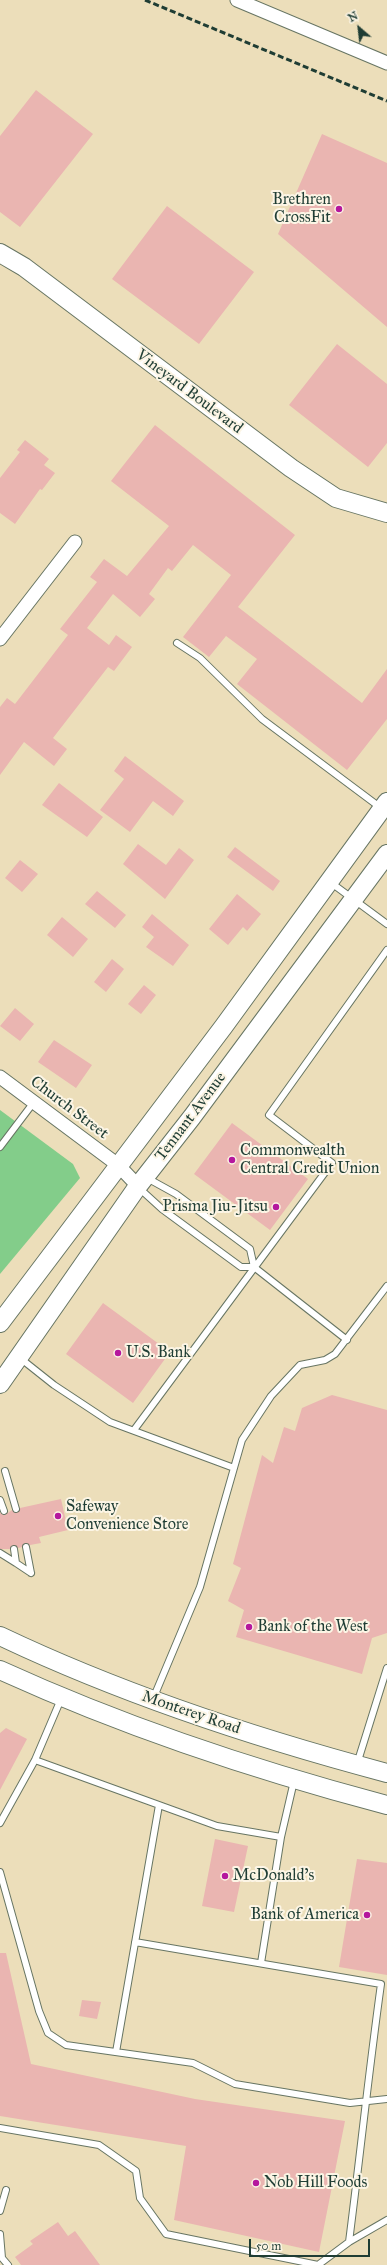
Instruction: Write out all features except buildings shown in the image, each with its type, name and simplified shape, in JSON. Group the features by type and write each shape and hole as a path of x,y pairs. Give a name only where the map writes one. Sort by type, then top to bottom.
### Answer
{"main road":[{"name":"Vineyard Boulevard","path":"0,253 24,267 291,468 336,498 387,513"},
{"name":"Tennant Avenue","path":"0,1323 224,1026 385,806"},
{"name":"Tennant Avenue","path":"0,1384 142,1182 387,854"},
{"name":"Monterey Road","path":"0,1636 102,1681 153,1700 260,1737 387,1773"},
{"name":"Monterey Road","path":"0,1670 62,1697 195,1749 294,1779 387,1804"}],"street":[{"path":"237,0 387,63"},
{"path":"0,639 75,542"},
{"name":"Church Street","path":"0,1077 142,1182"}],"lane":[{"path":"177,644 200,658 262,719 385,806"},
{"path":"329,881 387,924"},
{"path":"134,1430 332,1163 269,1115 387,950"},
{"path":"0,1147 34,1102"},
{"path":"142,1182 162,1209 241,1267 254,1267 347,1340"},
{"path":"142,1182 176,1194 250,1249 254,1267"},
{"path":"153,1700 200,1587 242,1440 271,1396 300,1365 325,1360 335,1354 387,1286"},
{"path":"19,1358 54,1385 110,1422 234,1468"},
{"path":"0,1477 5,1471 16,1509"},
{"path":"0,1500 4,1511"},
{"path":"0,1552 31,1573 26,1546"},
{"path":"14,1549 16,1563"},
{"path":"357,1765 387,1668"},
{"path":"0,1823 35,1760 62,1697"},
{"path":"35,1760 217,1826 281,1837"},
{"path":"261,1963 281,1837 294,1779"},
{"path":"116,2052 159,1805"},
{"path":"0,1872 39,2011 48,2033 66,2045 194,2063 235,2084 350,2103 387,2099"},
{"path":"135,1942 381,1984 364,2102 362,2136 349,2242"},
{"path":"0,2128 99,2145 136,2171 140,2198 166,2234 318,2265 349,2242 387,2220"},
{"path":"0,2211 6,2190"},
{"path":"0,2234 2,2258 8,2265"}],"green space":[{"path":"0,1110 73,1164 80,1178 0,1274"}],"railway":[{"path":"145,0 387,101"}],"place":[{"name":"Brethren CrossFit","path":"339,209"},
{"name":"Commonwealth Central Credit Union","path":"232,1160"},
{"name":"Prisma Jiu-Jitsu","path":"276,1207"},
{"name":"U.S. Bank","path":"118,1353"},
{"name":"Safeway Convenience Store","path":"58,1516"},
{"name":"Bank of the West","path":"249,1627"},
{"name":"McDonald's","path":"225,1876"},
{"name":"Bank of America","path":"367,1915"},
{"name":"Nob Hill Foods","path":"256,2183"}]}
